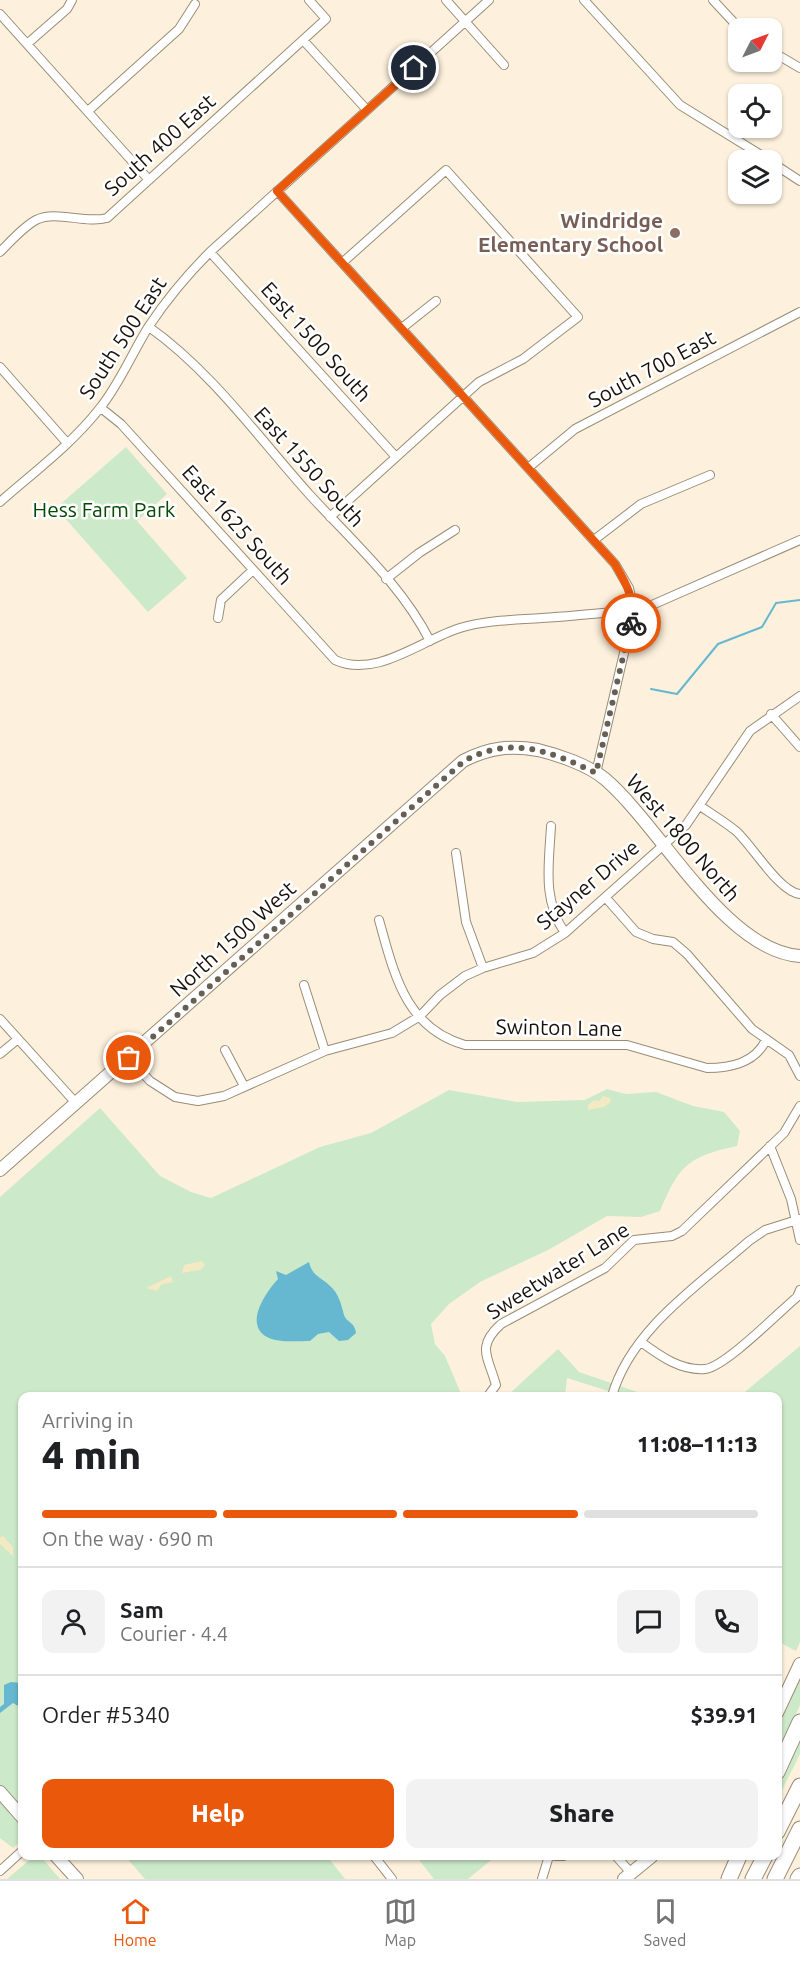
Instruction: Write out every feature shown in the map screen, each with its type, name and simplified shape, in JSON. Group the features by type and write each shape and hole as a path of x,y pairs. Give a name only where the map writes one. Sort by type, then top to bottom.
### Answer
{"highway":[{"path":"782,1761 800,1722"},
{"path":"782,1822 800,1786"},
{"path":"775,1879 800,1829"},
{"path":"729,1879 737,1860"},
{"path":"753,1879 763,1860"}],"street":[{"path":"27,44 67,9 72,0"},
{"name":"South 400 East","path":"0,252 37,220 53,217 95,221 107,218 326,19 309,0"},
{"path":"446,0 504,65"},
{"name":"South 500 East","path":"0,502 101,408 122,377 149,327 179,284 210,252 489,0"},
{"path":"584,0 680,105 752,150"},
{"path":"713,0 730,18"},
{"path":"88,111 179,29 195,4"},
{"path":"0,14 149,180"},
{"path":"303,40 367,110"},
{"path":"782,57 800,68"},
{"path":"782,169 800,181"},
{"path":"330,517 463,396 495,372 523,359 551,340 578,317 446,170 342,263"},
{"path":"277,191 594,540 620,572 629,588 634,610 596,773"},
{"name":"East 1500 South","path":"210,252 396,457"},
{"path":"402,328 436,301"},
{"name":"South 700 East","path":"528,468 576,429 800,312"},
{"name":"East 1550 South","path":"149,327 189,359 386,579 418,618 430,641"},
{"path":"0,367 67,442"},
{"name":"East 1625 South","path":"101,408 122,423 334,660 347,666 370,664 430,641"},
{"path":"594,540 641,504 710,475"},
{"path":"386,579 419,553 455,530"},
{"path":"430,641 459,628 487,622 634,610 656,604 800,540"},
{"path":"218,618 221,600 254,570"},
{"name":"Stayner Drive","path":"129,1058 150,1081 175,1097 198,1101 224,1096 325,1051 392,1033 420,1016 451,986 483,968 534,952 566,933 686,825 750,731 771,714 800,696"},
{"path":"771,714 800,747"},
{"name":"West 1800 North","path":"498,747 524,747 551,753 596,773 664,844 735,927 770,949 800,956"},
{"name":"North 1500 West","path":"0,1170 464,761 498,747"},
{"path":"700,806 737,832 780,881 795,893 800,894"},
{"path":"550,826 549,897 553,911 566,933"},
{"path":"456,853 466,922 483,968"},
{"path":"606,898 636,932 653,939 673,942 687,954 752,1029 789,1055 800,1076"},
{"name":"Swinton Lane","path":"380,920 397,984 436,1034 465,1045 627,1045 707,1068 732,1066 746,1061 756,1054 766,1040"},
{"path":"304,985 325,1051"},
{"path":"0,1019 75,1102"},
{"path":"0,1054 18,1039"},
{"path":"225,1050 244,1086"},
{"name":"Sweetwater Lane","path":"491,1392 496,1385 485,1351 488,1336 494,1330 561,1290 605,1268 634,1240 672,1236 682,1231 784,1133 800,1106"},
{"path":"770,1146 785,1180 798,1219 800,1240"},
{"path":"614,1392 625,1363 655,1325 749,1241 765,1230 798,1219"},
{"path":"640,1342 667,1361 705,1369 723,1361 797,1296 800,1290"},
{"path":"782,1702 800,1664"},
{"path":"0,1792 18,1812"},
{"path":"0,1871 18,1855"},
{"path":"60,1860 77,1879"},
{"path":"377,1860 392,1879"},
{"path":"542,1879 548,1860"},
{"path":"618,1860 628,1876 647,1860"}],"green space":[{"name":"Hess Farm Park","path":"126,447 167,494 137,521 187,578 148,612 56,508"},
{"path":"607,1089 626,1094 656,1092 693,1106 724,1112 740,1131 737,1146 707,1154 687,1165 673,1183 660,1211 641,1217 607,1216 550,1249 480,1282 449,1304 431,1324 435,1344 445,1356 460,1392 18,1392 18,1844 13,1848 0,1838 0,1197 100,1108 160,1176 191,1192 211,1198 320,1147 371,1133 449,1090 517,1102 585,1100"},
{"path":"800,1346 800,1642 796,1651 782,1644 782,1392 745,1392"},
{"path":"558,1349 579,1372 637,1392 611,1392 567,1378 565,1392 511,1392"},
{"path":"800,1680 800,1705 782,1746 782,1719"},
{"path":"800,1732 800,1754 782,1790 782,1773"},
{"path":"29,1860 44,1860 60,1879 7,1879"},
{"path":"128,1860 330,1860 345,1879 145,1879"},
{"path":"419,1860 491,1860 468,1879 434,1879"}],"sand":[{"path":"603,1096 610,1098 611,1102 604,1107 588,1110 588,1105 594,1100 599,1101"},
{"path":"202,1261 205,1265 200,1270 182,1273 184,1265"},
{"path":"171,1276 173,1282 161,1285 157,1291 146,1288"},
{"path":"3,1536 13,1547 13,1556 0,1544 0,1537"}],"water":[{"path":"309,1262 315,1273 336,1292 345,1318 354,1327 356,1333 348,1340 339,1341 329,1332 318,1334 310,1341 282,1341 267,1337 260,1331 257,1324 259,1308 278,1279 276,1271 286,1275"},
{"path":"18,1683 18,1706 13,1703 0,1713 0,1707 4,1704 4,1685"}],"waterway":[{"path":"651,689 677,694 718,644 762,627 776,603 800,600"}],"way so far":[{"path":"129,1058 464,761 480,752 498,747 524,747 551,753 596,773 631,623"}],"place":[{"name":"Windridge Elementary School","path":"675,233"}],"route":[{"path":"414,68 277,191 615,564 629,588 634,610 631,623"}]}
